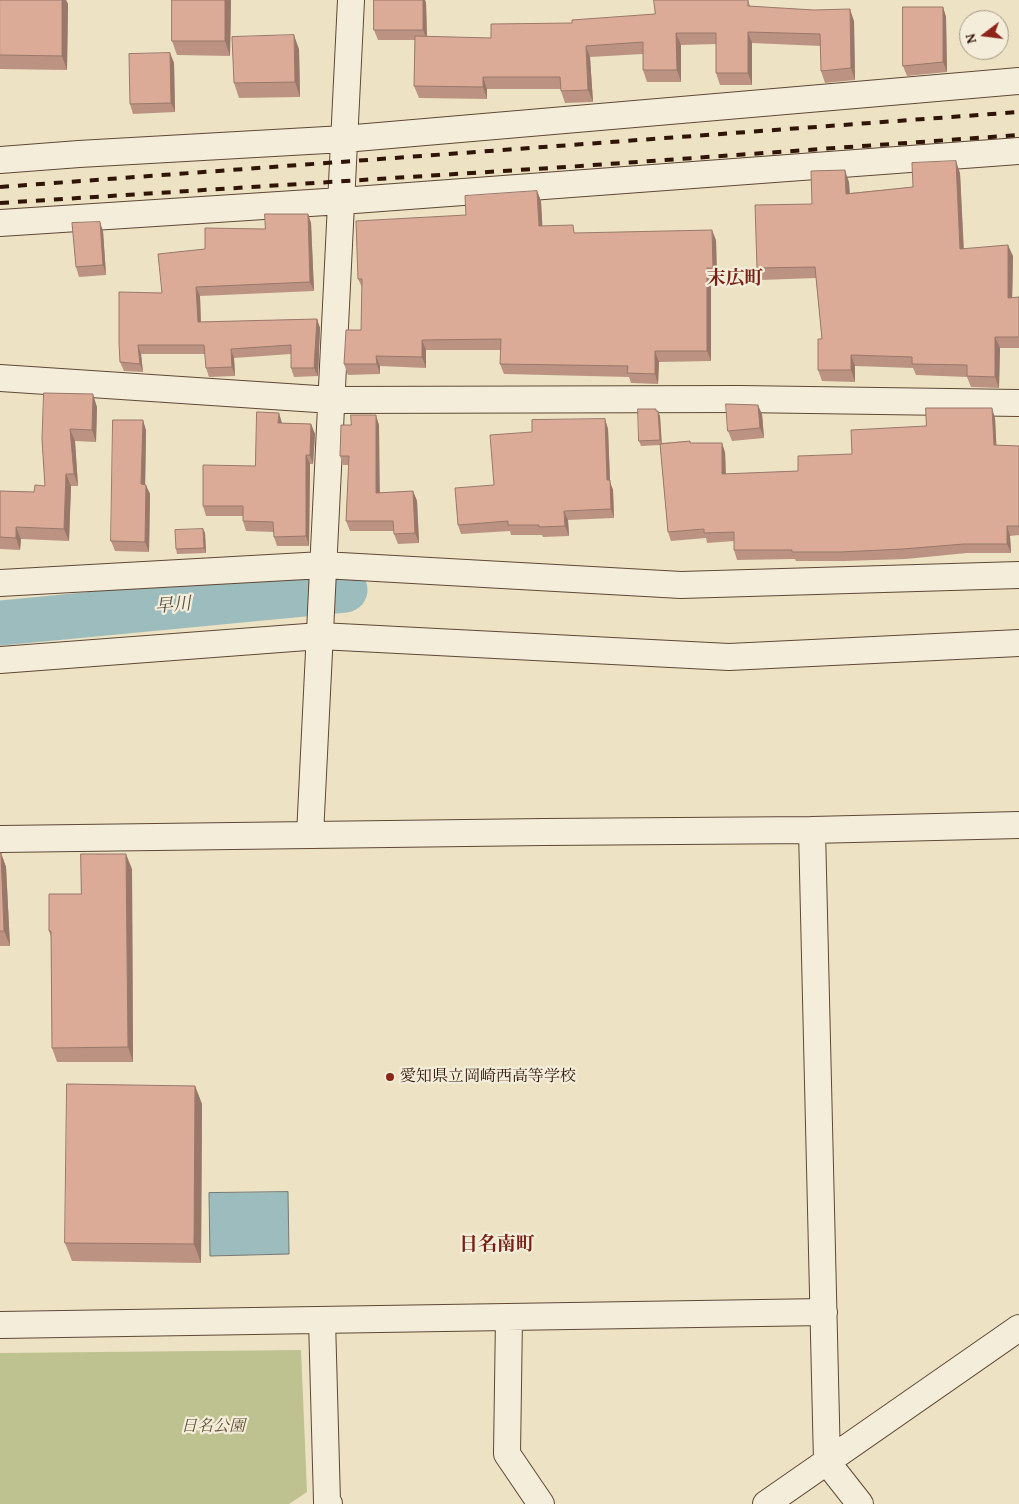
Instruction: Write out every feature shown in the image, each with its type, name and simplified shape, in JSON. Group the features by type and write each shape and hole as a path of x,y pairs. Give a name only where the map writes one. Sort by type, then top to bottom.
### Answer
{"street":[{"path":"310,835 351,0"},
{"path":"0,160 344,139 1019,81"},
{"path":"0,224 1019,151"},
{"path":"0,378 332,400 740,399 1019,403"},
{"path":"0,583 323,565 681,585 1019,575"},
{"path":"0,660 320,636 729,657 1019,643"},
{"path":"0,839 812,830 1019,825"},
{"path":"812,830 827,1462 860,1504"},
{"path":"0,1325 824,1312"},
{"path":"509,1317 507,1454 541,1504"},
{"path":"322,1320 326,1503"},
{"path":"766,1504 1019,1328"}],"green space":[{"name":"日名公園","path":"301,1350 307,1492 289,1504 0,1504 0,1353"}],"water":[{"path":"288,1192 289,1254 210,1256 209,1193"}],"building":[{"path":"0,0 62,0 62,56 0,55"},
{"path":"172,0 225,0 225,41 172,41"},
{"path":"374,0 423,0 423,30 374,30"},
{"path":"654,0 748,0 748,6 814,10 850,9 851,68 821,71 820,34 748,32 748,73 716,73 716,33 676,33 677,70 643,70 643,42 586,46 588,90 561,91 560,77 483,77 483,87 414,86 415,36 491,38 491,24 572,23 572,20 655,14"},
{"path":"903,7 943,7 943,62 903,66"},
{"path":"294,35 295,82 234,83 232,37"},
{"path":"170,53 171,103 130,104 129,54"},
{"path":"956,161 960,249 1008,245 1008,298 1019,297 1019,337 995,337 995,377 967,376 967,365 912,364 912,357 851,355 851,370 818,370 818,339 822,339 815,267 757,268 755,205 812,204 811,171 845,170 846,194 913,187 912,163"},
{"path":"537,191 539,226 573,225 574,233 712,230 713,268 707,268 707,351 655,351 655,374 627,373 628,366 500,364 501,339 422,340 422,357 376,356 377,364 344,364 346,330 361,330 362,279 358,279 356,221 466,215 465,196"},
{"path":"265,214 308,214 310,282 196,287 198,322 317,319 314,368 291,368 291,345 231,349 232,367 206,368 204,345 138,345 140,364 120,362 119,292 162,293 158,254 205,249 205,228 265,229"},
{"path":"100,222 103,265 76,267 72,223"},
{"path":"44,393 93,394 92,430 70,429 74,474 66,474 64,529 16,527 16,538 0,537 0,491 34,492 35,485 45,486 42,440"},
{"path":"726,404 758,405 760,428 728,431"},
{"path":"926,408 992,408 994,445 1019,446 1019,526 1007,526 1007,544 964,544 840,552 734,550 734,532 704,533 704,529 668,532 660,444 690,441 690,443 722,443 722,474 798,471 798,456 852,454 851,430 926,426"},
{"path":"638,409 656,409 658,411 660,440 639,441"},
{"path":"257,412 279,413 278,423 311,424 310,455 306,455 306,536 274,537 273,522 243,521 243,506 203,506 203,465 255,466"},
{"path":"351,415 376,415 376,493 413,491 415,533 394,534 393,521 346,521 349,456 340,456 341,425 351,425"},
{"path":"605,419 607,480 610,480 611,509 564,511 565,526 508,525 508,521 458,525 455,488 494,485 490,435 532,432 532,420"},
{"path":"113,420 143,420 141,484 146,485 145,542 111,541"},
{"path":"203,529 204,548 176,549 175,530"},
{"path":"1,853 4,931 0,931"},
{"path":"81,854 126,854 128,1047 52,1048 49,894 81,894"},
{"path":"67,1084 195,1086 194,1244 65,1243"}],"waterway":[{"name":"早川","path":"0,623 345,590"}],"railway":[{"path":"0,187 1019,112"},
{"path":"0,203 566,167 1019,135"}],"place":[{"name":"愛知県立岡崎西高等学校","path":"390,1077"}],"district":[{"name":"末広町","path":"735,279"},
{"name":"日名南町","path":"497,1245"}]}
